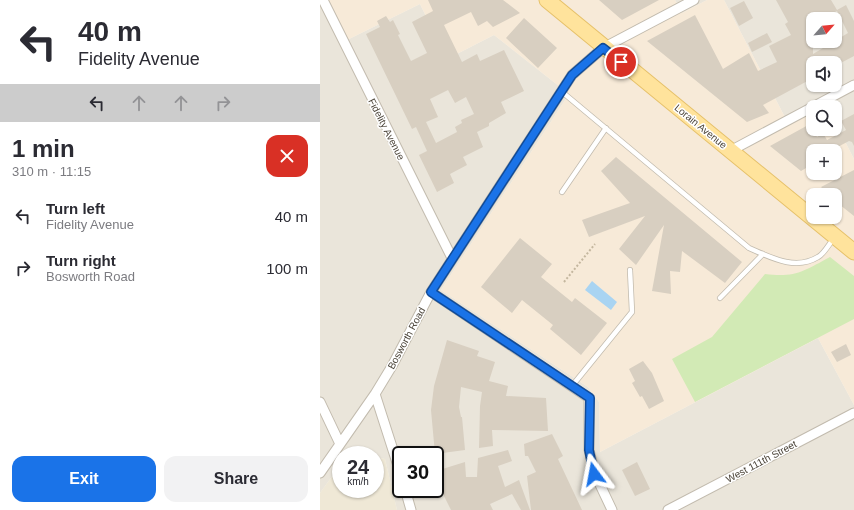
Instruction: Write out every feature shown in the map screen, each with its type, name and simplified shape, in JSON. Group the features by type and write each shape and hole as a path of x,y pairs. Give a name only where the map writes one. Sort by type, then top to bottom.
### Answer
{"main road":[{"name":"Lorain Avenue","path":"546,0 603,48 732,150 854,252"}],"street":[{"name":"Fidelity Avenue","path":"323,0 452,258"},
{"name":"Bosworth Road","path":"320,473 375,394 392,366 431,292 572,75 603,48 694,0"},
{"path":"732,150 854,85"},
{"path":"431,292 590,398 589,450 594,474 612,510"},
{"path":"375,394 392,447"},
{"path":"320,402 340,444"},
{"name":"West 111th Street","path":"668,510 854,413"},
{"path":"408,498 411,510"}],"lane":[{"path":"561,91 749,248 780,262 798,263 818,257 835,237"},
{"path":"562,192 606,128"},
{"path":"720,298 763,254"},
{"path":"572,386 632,312 630,270"}],"path":[{"path":"564,282 595,244"}],"shaded area":[{"path":"320,0 347,40 420,4 447,59 494,35 569,94 441,290 588,387 599,402 600,452 818,338 854,405 854,510 397,510 394,498 444,498 444,446 392,446 392,489 384,459 384,446 332,446 332,476 320,493"},
{"path":"328,0 675,0 682,13 707,0 724,0 789,125 806,116 806,136 842,136 854,159 854,405 818,338 600,452 599,402 588,387 441,290 569,94 494,35 447,59 420,4 347,40"},
{"path":"675,0 707,0 682,13"},
{"path":"724,0 854,0 854,159 842,136 842,100 806,100 806,116 789,125"},
{"path":"385,459 392,489 392,498 394,498 397,510 320,510 320,493 332,476 332,498 384,498"}],"green space":[{"path":"830,257 854,276 854,319 695,402 672,359 712,337 765,274 792,274 806,270"}],"water":[{"path":"592,281 617,302 611,310 585,290"}],"building":[{"path":"428,0 503,0 520,13 493,27 487,21 478,26 471,12 444,25 462,62 477,54 480,61 504,50 524,91 501,102 506,113 489,123 489,126 477,132 483,147 463,157 467,165 450,174 454,183 437,192 419,155 427,151 416,127 412,129 366,34 380,27 377,21 386,16 390,22 393,20 400,34 398,35 411,61 427,53 412,22 433,11","holes":["448,90 455,103 466,97 474,114 461,120 462,123 455,127 457,132 436,143 426,122 438,117 430,99"]},
{"path":"599,0 659,0 622,20"},
{"path":"776,0 831,0 837,10 846,5 854,21 854,56 842,62 842,56 806,56 806,82 763,105 769,113 747,122 647,41 695,15 723,69 749,53 758,71 777,62 769,46 791,35 785,24 788,22"},
{"path":"744,1 753,18 739,26 730,8"},
{"path":"524,18 557,48 538,68 506,38"},
{"path":"767,33 772,42 752,52 748,43"},
{"path":"854,114 854,146 852,142 849,141 842,145 806,144 806,168 801,171 770,146 806,126 806,136 825,136 827,140 835,136 842,136 842,132 846,130 842,120"},
{"path":"616,157 742,262 725,283 682,251 680,272 670,271 671,294 652,291 664,225 636,265 619,249 645,216 589,237 582,220 630,203 601,171"},
{"path":"854,170 854,216 842,207 842,188 821,187 835,180 842,180 842,176"},
{"path":"520,238 552,264 541,277 572,302 575,298 607,323 581,355 550,329 553,325 522,300 512,313 481,287"},
{"path":"447,340 479,351 477,356 495,362 489,381 508,386 506,396 546,398 548,431 492,430 493,446 479,448 480,406 482,392 461,387 459,407 462,417 465,450 444,453 444,446 434,446 431,410 434,386"},
{"path":"846,344 851,355 837,362 831,352"},
{"path":"643,361 652,373 664,401 649,409 642,396 640,397 632,383 635,381 629,369"},
{"path":"552,434 563,456 558,459 582,510 531,510 527,476 536,472 528,456 525,456 524,444"},
{"path":"508,450 512,461 498,466 505,487 519,480 530,510 521,510 512,494 490,504 493,510 451,510 444,496 444,469 465,462 466,477 477,477 478,458"},
{"path":"637,462 650,489 635,496 622,470"}],"route":[{"path":"594,474 589,450 590,398 431,292 572,75 603,48 621,62"}]}
